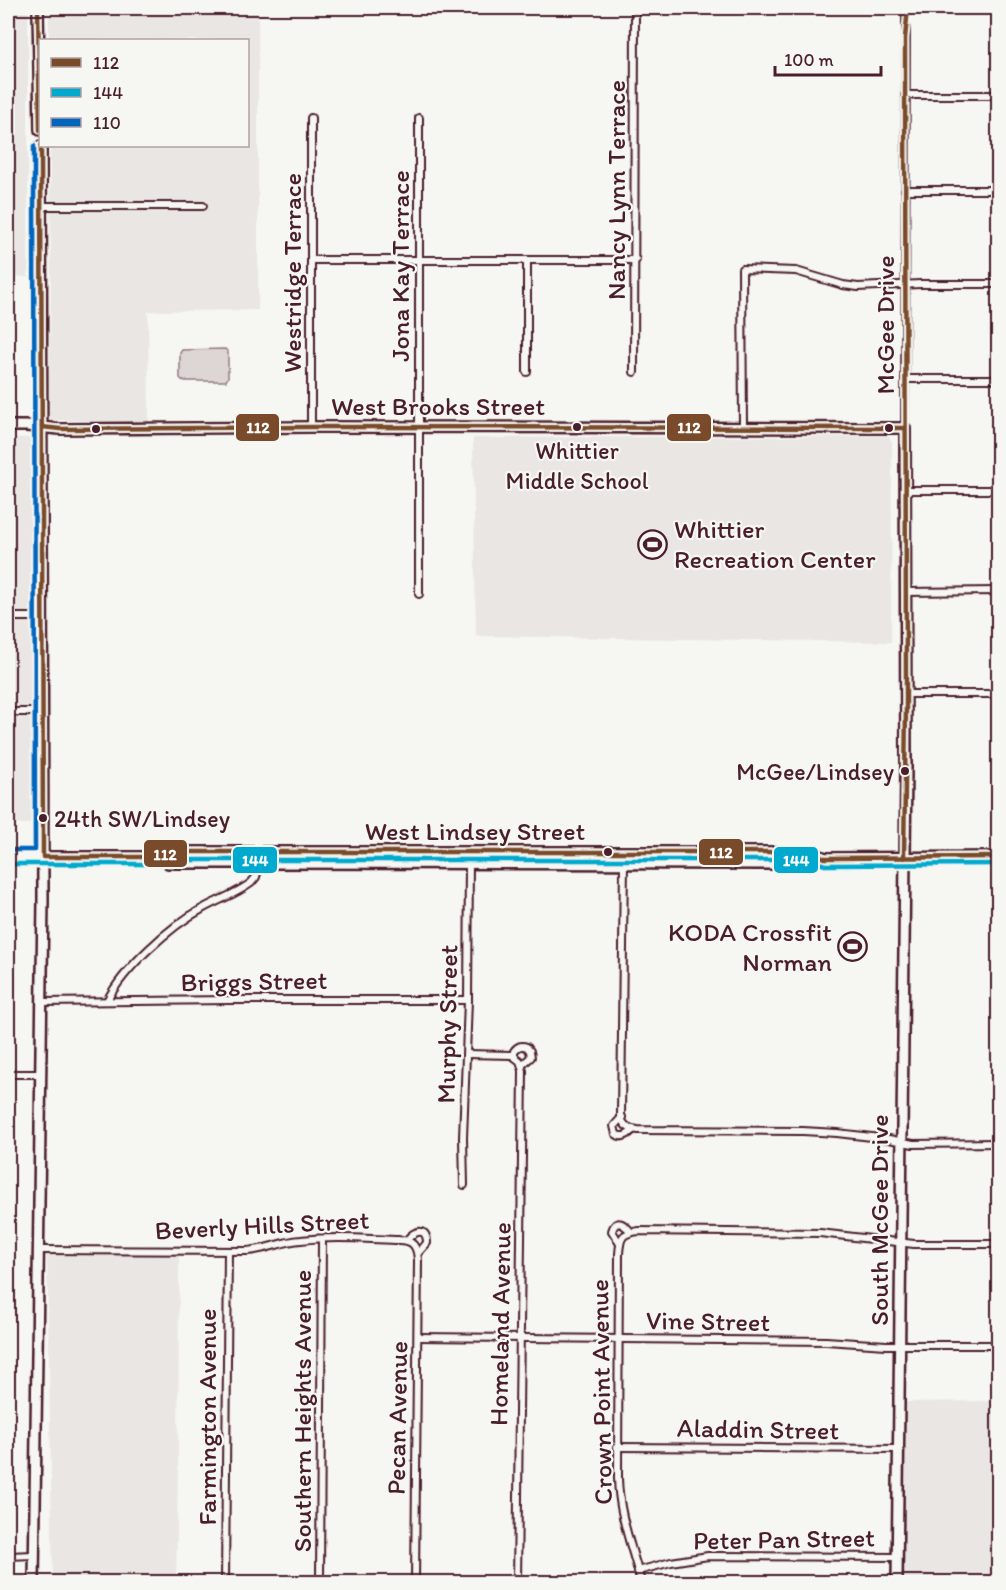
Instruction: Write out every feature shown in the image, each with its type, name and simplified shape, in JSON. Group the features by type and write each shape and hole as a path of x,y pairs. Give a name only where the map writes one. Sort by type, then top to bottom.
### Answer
{"street":[{"path":"38,8 39,69"},
{"name":"Nancy Lynn Terrace","path":"634,372 635,8"},
{"name":"McGee Drive","path":"904,858 905,95 908,8"},
{"path":"905,95 999,95"},
{"name":"Westridge Terrace","path":"311,118 311,427"},
{"name":"Jona Kay Terrace","path":"419,118 419,594"},
{"path":"34,1582 43,857 41,147"},
{"path":"905,190 999,190"},
{"path":"42,206 203,206"},
{"path":"312,260 636,260"},
{"path":"527,260 527,372"},
{"path":"743,428 742,269 796,271 850,286 999,284"},
{"path":"906,379 999,379"},
{"name":"West Brooks Street","path":"8,426 60,429 125,427 906,428"},
{"path":"906,490 999,490"},
{"path":"905,592 999,591"},
{"path":"8,617 43,617"},
{"path":"906,694 999,694"},
{"path":"8,711 42,712"},
{"name":"West Lindsey Street","path":"8,857 161,857 168,852 811,852 825,858"},
{"path":"229,852 229,863"},
{"path":"107,1001 123,976 163,937 199,910 251,884 261,863 262,852"},
{"path":"444,852 445,863"},
{"path":"473,863 476,852"},
{"path":"687,852 687,864"},
{"path":"716,852 716,864"},
{"name":"West Lindsey Street","path":"161,857 168,862 229,863 687,864 811,863 825,858 998,858"},
{"name":"South McGee Drive","path":"897,1582 904,858"},
{"name":"Murphy Street","path":"464,1185 463,1138 473,863"},
{"path":"624,863 621,1117 623,1123 630,1128 825,1132 913,1144 999,1143"},
{"name":"Briggs Street","path":"42,1002 468,1000"},
{"name":"Homeland Avenue","path":"467,1053 514,1056 514,1051 519,1046 527,1047 531,1057 522,1065 517,1582"},
{"path":"514,1056 522,1065"},
{"path":"8,1074 41,1074"},
{"path":"621,1117 614,1126 616,1134 623,1137 628,1135 630,1128"},
{"path":"620,1244 612,1231 618,1223 626,1225 631,1232 820,1233 900,1243 999,1244"},
{"name":"Crown Point Avenue","path":"631,1232 622,1237 620,1244 617,1447 620,1506 641,1582"},
{"name":"Pecan Avenue","path":"407,1240 414,1233 424,1233 427,1243 418,1253"},
{"name":"Beverly Hills Street","path":"39,1250 255,1251 300,1240 322,1239 407,1240 414,1244"},
{"name":"Southern Heights Avenue","path":"320,1582 322,1239"},
{"name":"Pecan Avenue","path":"414,1244 418,1253 415,1582"},
{"name":"Farmington Avenue","path":"225,1582 228,1251"},
{"name":"Vine Street","path":"418,1337 999,1345"},
{"name":"Aladdin Street","path":"617,1447 898,1449"},
{"path":"8,1556 34,1555"},
{"name":"Peter Pan Street","path":"638,1572 671,1562 708,1556 897,1557"}],"shaded area":[{"path":"8,8 28,8 28,277 8,276"},
{"path":"49,8 258,8 258,310 148,311 149,422 49,420 50,147 249,147 249,39 49,39"},
{"path":"225,349 228,352 226,381 186,381 180,378 182,350"},
{"name":"Whittier Middle School","path":"888,436 892,442 891,642 476,636 473,438"},
{"path":"8,438 33,438 31,824 8,824"},
{"path":"179,1252 176,1582 53,1582 47,1253"},
{"path":"998,1401 998,1582 903,1582 905,1402"}],"transit line":[{"name":"112","path":"38,8 39,69"},
{"name":"112","path":"904,858 906,708 905,38 908,8"},
{"name":"110","path":"8,850 35,850 34,146"},
{"name":"112","path":"41,147 43,857 161,857 168,852 811,852 825,858 998,857"},
{"name":"112","path":"42,427 60,429 905,428"},
{"name":"144","path":"8,864 161,864 170,860 809,860 825,865 998,864"}],"place":[{"name":"Whittier Middle School","path":"577,427"},
{"name":"Whittier Recreation Center","path":"653,544"},
{"name":"McGee/Lindsey","path":"905,771"},
{"name":"24th SW/Lindsey","path":"43,818"},
{"name":"KODA Crossfit Norman","path":"853,947"}]}
